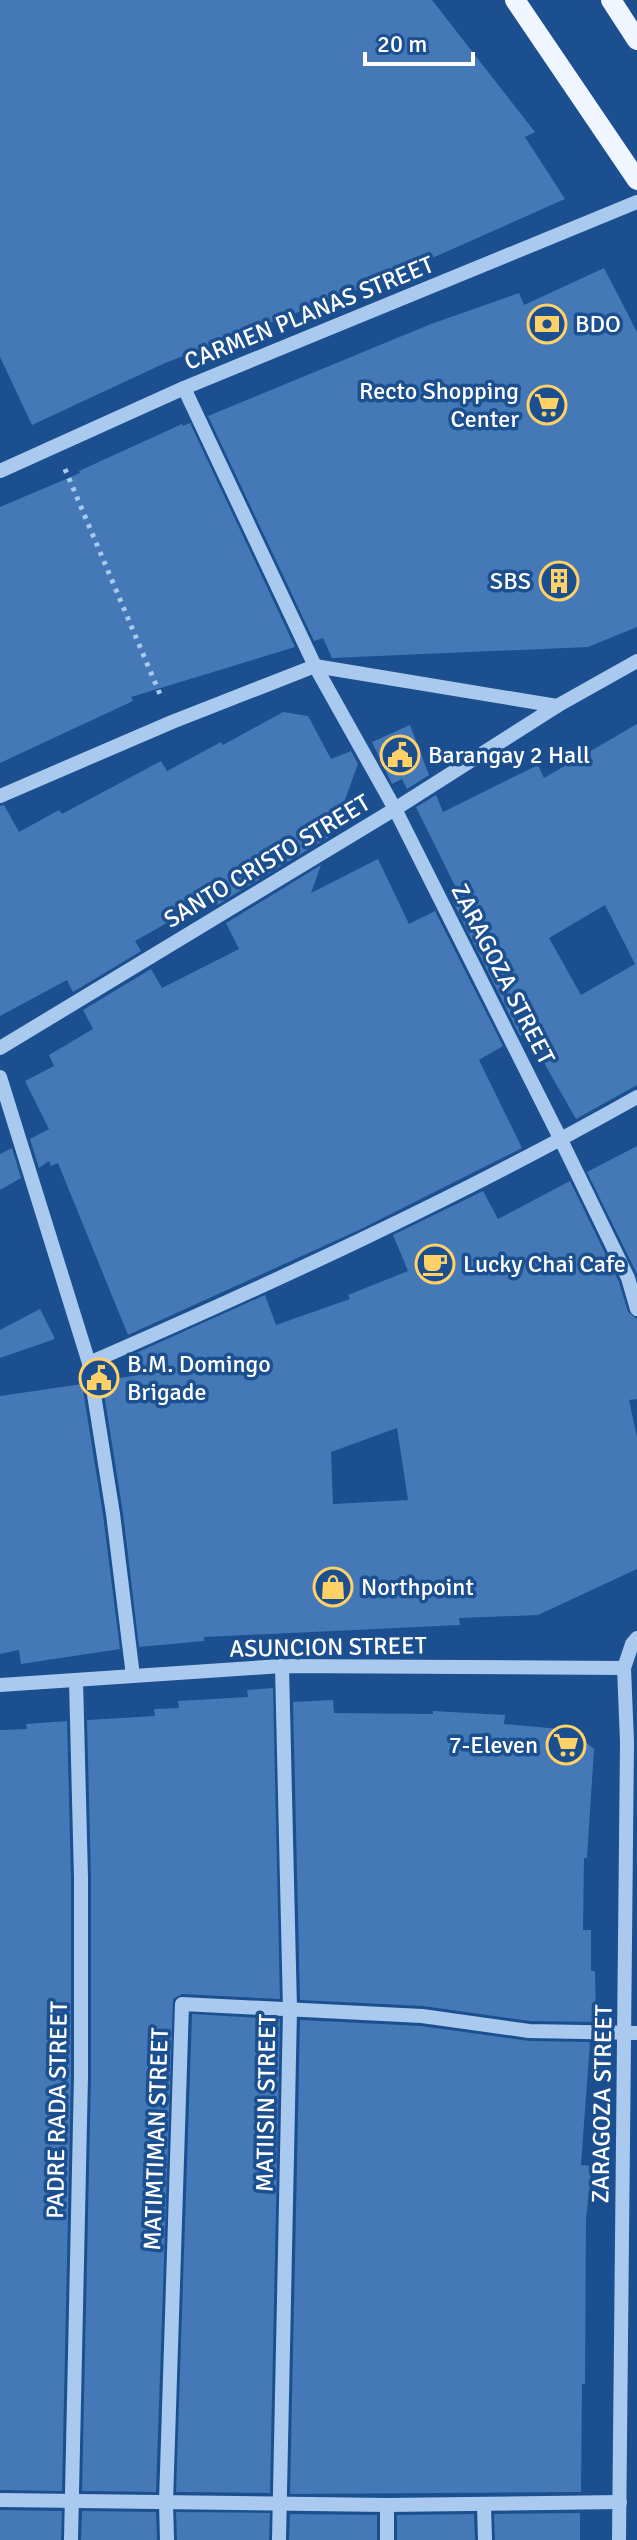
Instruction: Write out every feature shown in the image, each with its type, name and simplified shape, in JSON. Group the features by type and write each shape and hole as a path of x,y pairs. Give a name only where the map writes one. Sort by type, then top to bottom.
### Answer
{"main road":[{"path":"515,0 637,180"},
{"path":"611,0 637,40"}],"street":[{"name":"CARMEN PLANAS STREET","path":"0,471 184,388 637,202"},
{"name":"ZARAGOZA STREET","path":"184,388 315,666 395,809 561,1140 628,1278 637,1309"},
{"name":"SANTO CRISTO STREET","path":"0,1048 395,809 557,706 637,661"},
{"path":"0,796 172,722 315,666 557,706"},
{"path":"0,1077 89,1363 113,1514 133,1676"},
{"path":"89,1363 275,1282 561,1140 637,1097"},
{"path":"624,1668 637,1638"},
{"name":"ASUNCION STREET","path":"0,1685 282,1666 624,1668"},
{"name":"MATIISIN STREET","path":"279,2540 290,2010 282,1666"},
{"name":"ZARAGOZA STREET","path":"619,2540 631,2034 632,1742 624,1668"},
{"name":"PADRE RADA STREET","path":"71,2540 81,2076 81,1878 76,1680"},
{"name":"MATIMTIMAN STREET","path":"167,2540 182,2004 422,2016 529,2031 631,2034"},
{"path":"621,2402 637,2397"},
{"path":"0,2500 387,2505 620,2502"},
{"path":"387,2505 387,2540"},
{"path":"484,2505 485,2540"}],"path":[{"path":"56,446 172,722"}],"building":[{"path":"0,0 432,0 535,132 525,137 565,199 385,279 165,363 32,425 0,357"},
{"path":"604,268 637,332 637,627 588,647 332,658 323,638 314,641 208,416 431,324 519,293 524,305"},
{"path":"190,423 295,647 131,697 133,701 0,763 0,507"},
{"path":"283,712 308,716 331,759 351,751 358,764 332,835 217,905 214,897 135,941 141,951 73,992 67,980 0,1016 0,806 4,805 19,832 59,810 62,814 161,761 167,771"},
{"path":"637,724 637,1085 576,1119 527,1033 520,1036 453,902 461,898 416,807 436,795 443,812 538,765 544,778","holes":["605,905 635,964 581,995 549,938"]},
{"name":"Barangay 2 Hall","path":"410,725 429,775 407,789 402,779 392,784 372,742"},
{"path":"378,859 409,924 435,911 503,1046 479,1060 522,1148 359,1230 128,1335 58,1163 51,1166 49,1161 39,1168 30,1139 49,1129 25,1081 54,1066 49,1055 93,1029 83,1010 151,969 162,988 239,949 226,923 321,865 311,893"},
{"path":"637,1146 637,1274 587,1172"},
{"path":"12,1148 21,1178 0,1190 0,1154"},
{"path":"570,1181 619,1282 628,1312 637,1319 637,1399 629,1400 637,1437 637,1569 538,1615 459,1618 460,1625 204,1637 204,1641 139,1647 123,1513 102,1381 144,1374 136,1353 265,1295 276,1325 350,1299 348,1295 408,1271 393,1235 483,1191 498,1219","holes":["397,1428 408,1500 333,1504 331,1452"]},
{"path":"40,1309 55,1339 0,1358 0,1330"},
{"path":"82,1384 120,1649 21,1664 19,1650 0,1654 0,1396"},
{"path":"273,1688 280,1999 182,1994 173,1999 156,2492 82,2491 91,2076 87,1720 155,1716 154,1709 179,1708 178,1701 248,1697 247,1690"},
{"path":"333,1700 334,1713 433,1714 433,1711 505,1715 504,1724 570,1730 594,1749 587,1858 584,1858 583,1930 591,1930 596,2022 530,2021 423,2006 300,2000 293,1702"},
{"path":"67,1721 71,2076 62,2491 0,2490 0,1730 27,1729 26,1724"},
{"path":"192,2014 280,2019 270,2493 176,2492"},
{"path":"300,2020 421,2026 529,2041 590,2042 581,2165 592,2166 586,2219 581,2492 290,2494"},
{"path":"0,2510 62,2511 61,2540 0,2540"},
{"path":"82,2511 156,2512 157,2540 81,2540"},
{"path":"176,2512 270,2513 269,2540 177,2540"},
{"path":"580,2513 580,2540 495,2540 494,2514"},
{"path":"290,2514 377,2515 377,2540 289,2540"},
{"path":"474,2514 475,2540 397,2540 397,2515"}],"place":[{"name":"BDO","path":"547,324"},
{"name":"Recto Shopping Center","path":"547,405"},
{"name":"SBS","path":"559,581"},
{"name":"Barangay 2 Hall","path":"400,755"},
{"name":"Lucky Chai Cafe","path":"435,1264"},
{"name":"B.M. Domingo Brigade","path":"99,1378"},
{"name":"Northpoint","path":"333,1587"},
{"name":"7-Eleven","path":"566,1745"}]}
